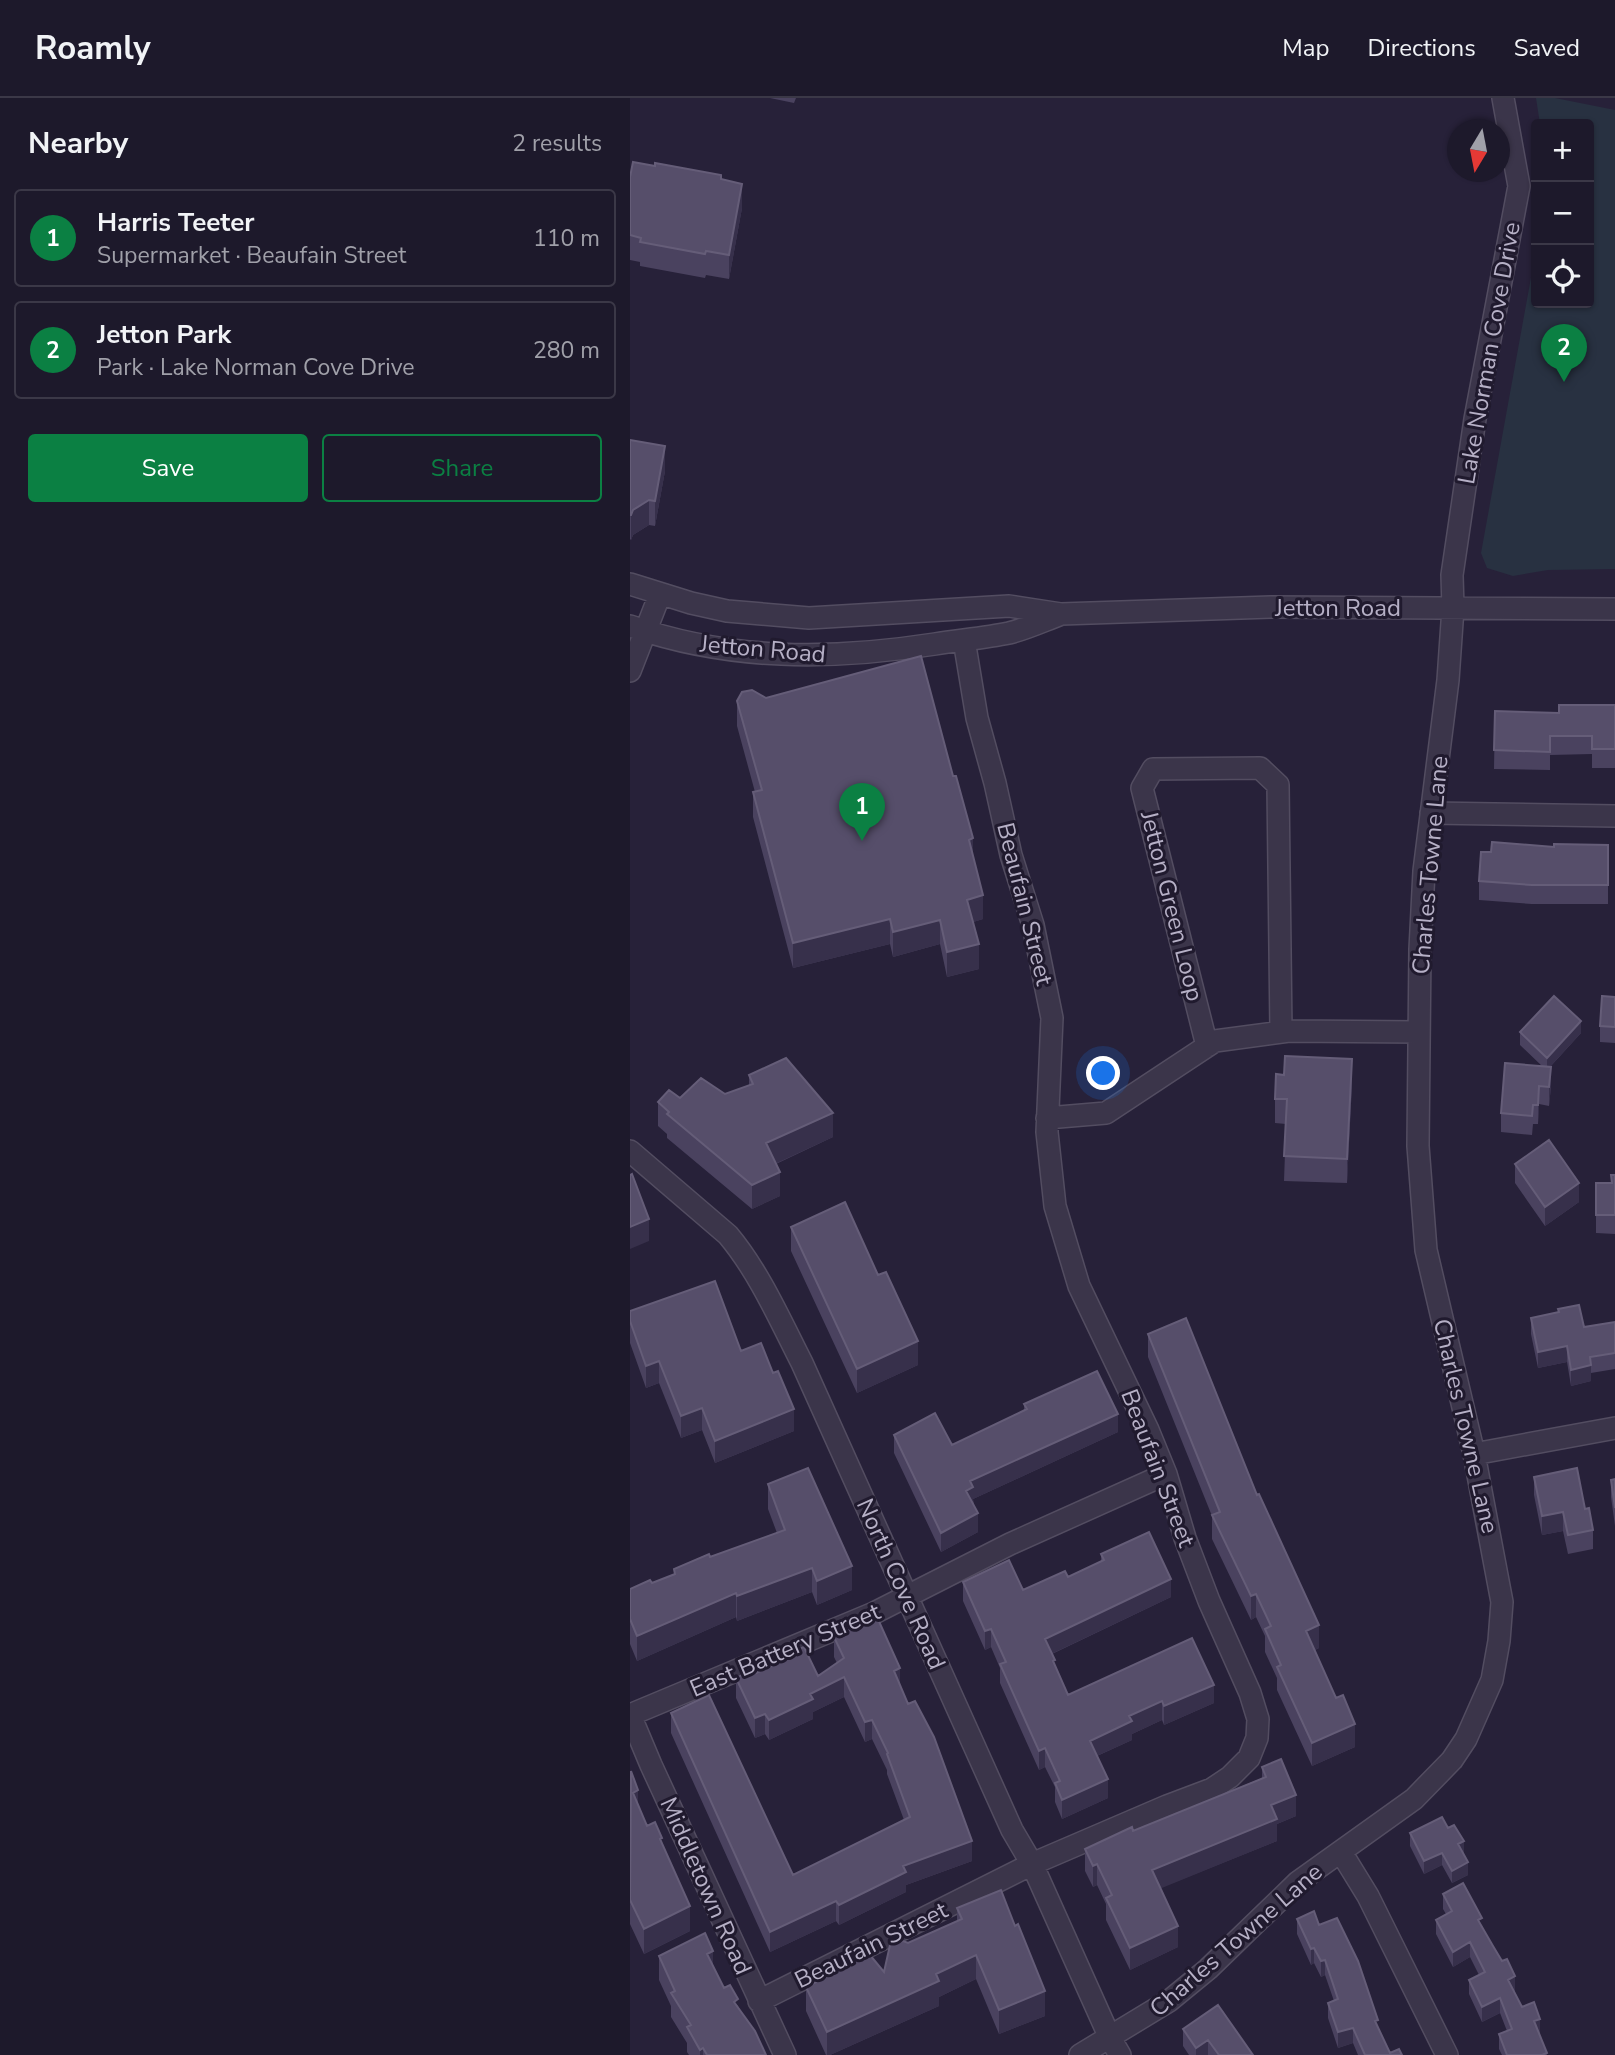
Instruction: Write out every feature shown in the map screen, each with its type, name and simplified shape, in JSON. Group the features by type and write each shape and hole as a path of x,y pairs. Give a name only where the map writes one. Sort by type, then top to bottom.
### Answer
{"street":[{"name":"Lake Norman Cove Drive","path":"1453,608 1452,575 1475,419 1519,186 1503,98"},
{"name":"Jetton Road","path":"630,584 727,611 774,616 864,616 1009,606 1061,614 1272,607 1615,609"},
{"path":"630,671 638,629 660,594"},
{"name":"Charles Towne Lane","path":"1080,2055 1115,2047 1208,1969 1298,1882 1414,1799 1452,1760 1466,1739 1492,1680 1502,1602 1474,1454 1426,1251 1418,1146 1424,884 1448,680 1453,608"},
{"name":"Jetton Road","path":"638,629 695,644 748,653 845,656 1011,633 1061,614"},
{"name":"Beaufain Street","path":"759,2001 1032,1864 1212,1789 1230,1777 1249,1758 1257,1738 1258,1719 1250,1693 1199,1576 1166,1474 1148,1430 1079,1286 1055,1206 1047,1118 1052,1018 1033,925 1011,855 977,718 964,640"},
{"name":"Jetton Green Loop","path":"1207,1046 1142,788 1153,769 1260,768 1278,785 1281,1032"},
{"path":"1431,813 1615,816"},
{"path":"1047,1118 1106,1113 1215,1041 1281,1032 1419,1032"},
{"name":"North Cove Road","path":"630,1151 728,1235 740,1250 803,1363 1012,1830 1032,1864 1115,2047"},
{"path":"1474,1454 1615,1428"},
{"name":"East Battery Street","path":"630,1715 908,1597 1010,1544 1166,1474"},
{"name":"Middletown Road","path":"630,1715 785,2055"},
{"path":"1341,1852 1368,1896 1447,2055"}],"shaded area":[{"path":"1536,98 1555,98 1615,110 1615,569 1548,570 1513,576 1487,568 1481,553 1531,278 1531,308 1594,308 1594,119 1539,119"}],"building":[{"path":"633,162 655,166 655,163 721,175 721,179 742,184 729,255 706,251 705,254 640,242 641,238 630,235 630,177"},
{"path":"630,440 665,446 655,501 649,500 633,510 631,515 630,515"},
{"path":"921,656 953,776 956,776 973,838 969,840 983,895 967,900 979,944 947,952 940,920 893,932 890,919 793,943 753,792 762,790 737,701 742,692 752,690 766,698"},
{"path":"1559,705 1615,705 1615,749 1592,749 1592,736 1550,736 1550,752 1494,750 1495,711 1559,713"},
{"path":"1492,842 1554,847 1554,844 1608,845 1608,885 1532,885 1479,881 1481,852 1491,852"},
{"path":"1554,996 1581,1021 1547,1058 1520,1032"},
{"path":"1602,996 1615,997 1615,1027 1600,1026"},
{"path":"1285,1056 1352,1059 1347,1159 1284,1156 1287,1099 1275,1099 1276,1074 1284,1075"},
{"path":"786,1058 833,1113 766,1143 780,1172 752,1185 667,1114 669,1112 658,1102 669,1090 680,1098 701,1078 725,1094 753,1084 749,1075"},
{"path":"1505,1063 1551,1067 1549,1087 1539,1086 1538,1105 1533,1105 1532,1116 1501,1113"},
{"path":"1549,1140 1579,1183 1545,1207 1515,1164"},
{"path":"632,1174 649,1219 630,1227 630,1175"},
{"path":"1611,1175 1615,1175 1615,1215 1596,1215 1596,1183 1612,1183"},
{"path":"845,1202 878,1275 886,1272 918,1341 857,1369 791,1227"},
{"path":"715,1281 741,1351 761,1343 773,1373 778,1371 794,1409 715,1441 702,1408 681,1416 659,1361 646,1366 630,1321 630,1311"},
{"path":"1579,1305 1584,1327 1615,1322 1615,1353 1590,1357 1591,1365 1571,1370 1567,1346 1538,1352 1531,1318"},
{"path":"1186,1318 1257,1495 1259,1494 1319,1625 1306,1631 1336,1698 1343,1695 1355,1724 1312,1743 1277,1667 1281,1665 1265,1629 1271,1626 1256,1594 1251,1596 1212,1515 1220,1512 1148,1334"},
{"path":"1097,1371 1118,1414 970,1481 973,1487 966,1491 978,1513 941,1533 894,1435 935,1413 952,1445 1027,1409 1024,1404"},
{"path":"808,1468 852,1566 817,1581 812,1568 737,1596 736,1593 637,1636 630,1619 630,1589 650,1580 652,1583 675,1574 674,1569 709,1554 710,1557 785,1530 768,1484"},
{"path":"1577,1468 1585,1509 1589,1508 1593,1530 1568,1535 1563,1512 1542,1516 1534,1477"},
{"path":"1615,1479 1615,1508 1611,1480"},
{"path":"1149,1532 1171,1579 1045,1639 1055,1660 1053,1661 1068,1695 1192,1638 1214,1685 1164,1706 1162,1701 1129,1716 1132,1721 1090,1741 1108,1779 1062,1800 1055,1783 1060,1781 1045,1748 1039,1751 1000,1664 1006,1662 991,1629 985,1631 963,1582 1009,1560 1023,1590 1065,1571 1068,1577 1104,1560 1101,1554"},
{"path":"877,1617 900,1668 894,1671 908,1704 915,1701 934,1737 972,1841 903,1866 906,1872 839,1905 836,1901 770,1932 671,1713 709,1695 793,1875 910,1817 888,1753 872,1720 865,1722 844,1677 810,1694 813,1699 769,1720 765,1714 755,1718 736,1678 753,1670 756,1673 787,1659 788,1653 804,1647 818,1676 844,1658 834,1637"},
{"path":"1281,1759 1296,1795 1271,1805 1277,1819 1152,1870 1178,1926 1130,1948 1106,1898 1112,1895 1097,1864 1093,1866 1085,1849 1132,1827 1133,1831 1266,1777 1262,1767"},
{"path":"631,1771 638,1790 633,1793 647,1826 655,1822 690,1906 644,1929 630,1900"},
{"path":"1442,1817 1448,1828 1454,1825 1464,1841 1458,1844 1468,1862 1452,1871 1442,1853 1424,1861 1410,1833"},
{"path":"1463,1883 1482,1918 1478,1920 1493,1946 1502,1961 1507,1959 1515,1976 1508,1980 1522,2007 1534,2002 1540,2019 1534,2021 1547,2053 1507,2055 1499,2034 1512,2029 1500,1998 1482,2007 1469,1980 1485,1972 1470,1942 1453,1952 1436,1920 1452,1911 1443,1894"},
{"path":"1001,1890 1045,1991 999,2010 976,1955 936,1974 939,1981 827,2032 806,1987 870,1955 884,1972 890,1945 903,1941 908,1943 962,1919 957,1908"},
{"path":"1314,1911 1319,1925 1337,1918 1358,1961 1378,2020 1375,2021 1390,2053 1399,2049 1402,2055 1365,2055 1353,2028 1338,2032 1328,2003 1338,1999 1325,1960 1321,1961 1314,1948 1311,1949 1297,1919"},
{"path":"705,1933 713,1951 707,1954 724,1988 730,1985 738,1999 734,2002 755,2031 766,2055 707,2055 703,2048 700,2050 687,2027 691,2025 671,1993 675,1991 659,1956"},
{"path":"1218,2005 1253,2055 1219,2055 1208,2040 1196,2048 1183,2029"}],"place":[{"name":"Jetton Park","path":"1564,382"},
{"name":"Harris Teeter","path":"862,841"}]}
